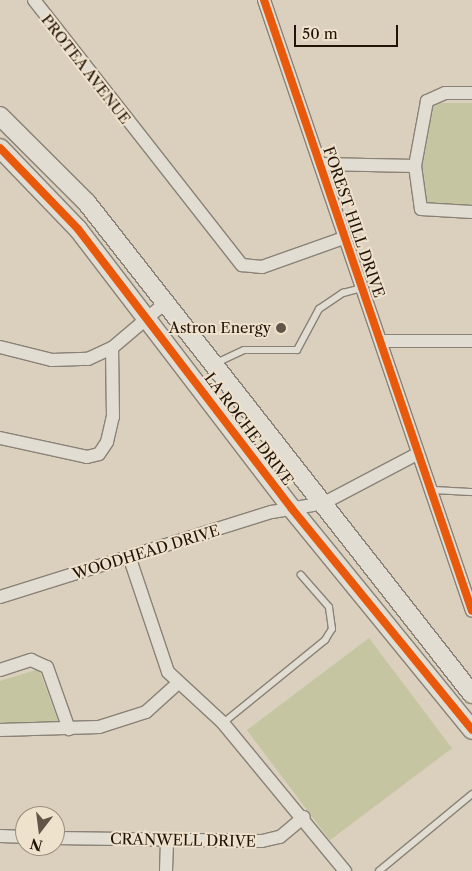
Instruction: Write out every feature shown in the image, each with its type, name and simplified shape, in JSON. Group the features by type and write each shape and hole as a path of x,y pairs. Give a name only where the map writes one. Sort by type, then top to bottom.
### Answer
{"street":[{"name":"PROTEA AVENUE","path":"34,0 139,137 245,268 262,267 344,238"},
{"name":"FOREST HILL DRIVE","path":"264,0 472,612"},
{"path":"472,93 445,93 427,101 415,166 421,208 472,212"},
{"name":"LA ROCHE DRIVE","path":"0,116 87,203 472,694"},
{"name":"LA ROCHE DRIVE","path":"0,148 78,229 292,509 472,730"},
{"path":"320,164 415,166"},
{"path":"0,347 74,361 112,348 166,303"},
{"path":"381,341 472,341"},
{"path":"0,438 87,457 99,454 107,442 113,417 112,348"},
{"path":"292,509 324,503 417,454"},
{"name":"WOODHEAD DRIVE","path":"0,597 129,556 292,509"},
{"path":"129,556 161,659 177,684 223,723 304,817 344,871"},
{"path":"0,670 31,660 47,667 69,730"},
{"path":"0,730 69,730 99,727 146,712 177,684"},
{"name":"CRANWELL DRIVE","path":"65,838 271,840 304,817"},
{"path":"0,836 15,837"},
{"path":"166,871 168,839"}],"lane":[{"path":"214,364 244,350 297,350 319,309 343,293 362,288"},
{"path":"432,490 472,492"},
{"path":"223,723 325,640 332,629 329,608 301,575"},
{"path":"379,871 472,794"}],"green space":[{"path":"430,103 472,103 472,209 428,208 418,167"},
{"path":"369,638 452,748 330,840 247,730"},
{"path":"39,669 59,724 0,724 0,681"}],"cycle path":[{"path":"264,0 472,611"},
{"path":"0,148 78,229 292,509 472,730"}],"place":[{"name":"Astron Energy","path":"281,328"}]}
